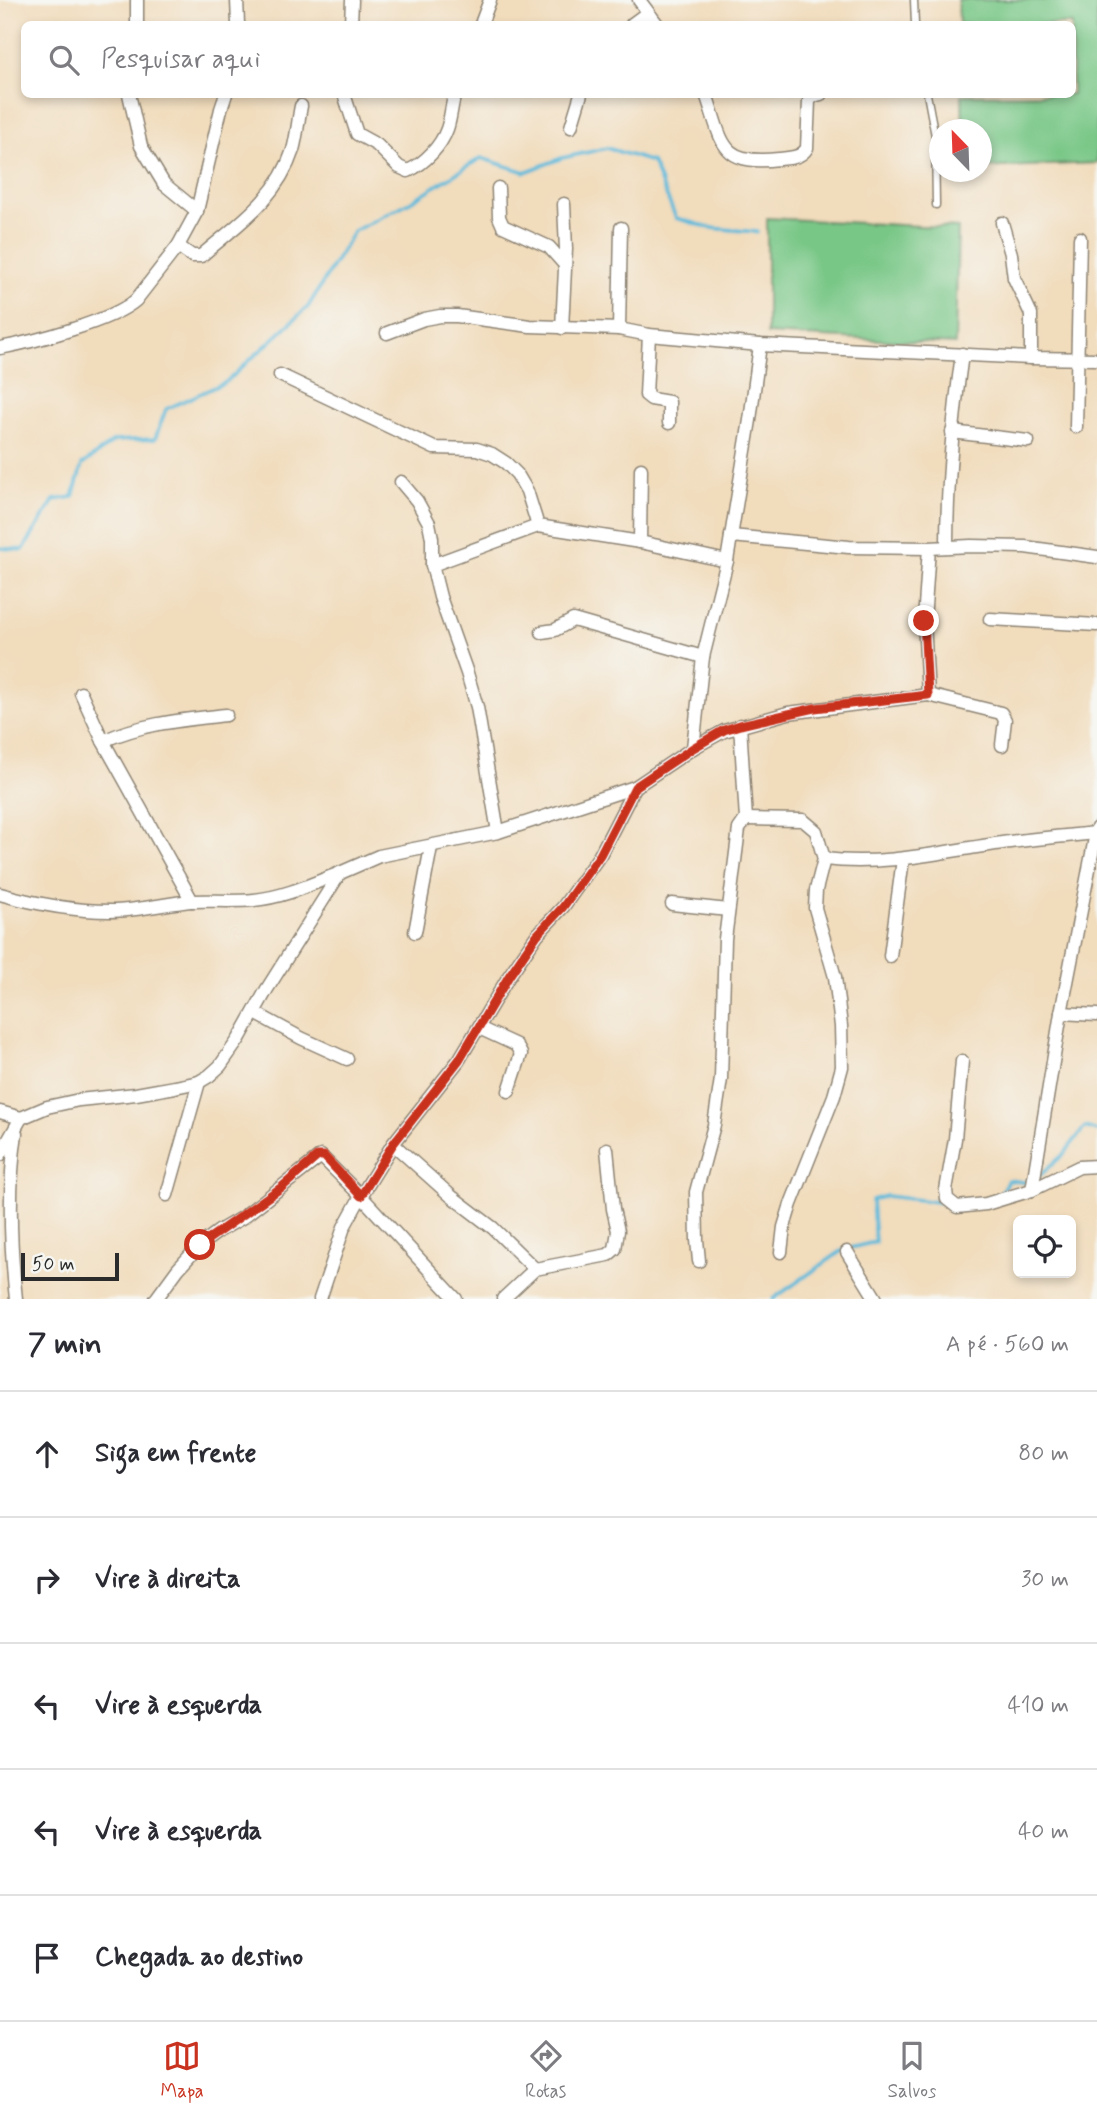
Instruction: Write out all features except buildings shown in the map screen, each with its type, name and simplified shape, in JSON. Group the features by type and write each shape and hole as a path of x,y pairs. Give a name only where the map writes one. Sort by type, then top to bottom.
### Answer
{"street":[{"path":"137,0 137,21"},
{"path":"237,0 238,21"},
{"path":"351,21 352,0"},
{"path":"482,21 490,0"},
{"path":"639,0 654,21"},
{"path":"636,21 647,13"},
{"path":"130,98 141,146 164,184 197,211"},
{"path":"0,348 15,346 88,323 128,307 178,246 197,211 224,98"},
{"path":"345,98 359,137 377,145 408,171 436,148 447,128 454,98"},
{"path":"571,127 580,98"},
{"path":"707,98 726,149 737,158 761,162 792,158 805,152 811,98"},
{"path":"178,246 192,256 201,256 265,201 293,151 301,107"},
{"path":"498,188 499,217 503,226 549,247 565,265"},
{"path":"562,328 564,204"},
{"path":"1002,223 1011,254 1014,278 1031,314 1031,358"},
{"path":"620,330 621,228"},
{"path":"1076,427 1080,238"},
{"path":"387,333 424,319 457,316 760,345 1097,359"},
{"path":"649,335 646,395 651,399 669,402 669,423"},
{"path":"693,748 703,657 732,536 760,345"},
{"path":"947,546 947,491 962,354"},
{"path":"280,375 434,448 477,449 492,454 517,474 527,491 538,526"},
{"path":"952,432 1028,441"},
{"path":"640,542 641,469"},
{"path":"401,482 418,501 429,523 432,565 440,597 477,708 498,832"},
{"path":"432,565 538,526 640,542 727,561"},
{"path":"732,536 849,547 1025,547 1097,557"},
{"path":"928,695 924,621 929,548"},
{"path":"989,619 1097,625"},
{"path":"542,632 555,630 573,620 703,657"},
{"path":"81,693 103,741 191,901"},
{"path":"0,894 47,906 112,911 191,901 252,900 275,896 304,888 379,856 498,832 635,787 724,730 815,708 928,695 1001,713 1004,720 1002,745"},
{"path":"103,741 169,721 226,715"},
{"path":"699,1261 696,1192 715,1125 721,1079 723,975 728,910 739,829 746,820 740,725"},
{"path":"320,1299 344,1227 361,1196 393,1144 459,1060 537,935 563,907 600,855 635,787"},
{"path":"746,820 803,820 816,831 824,859 816,890 815,908 835,977 841,1026 842,1068 834,1096 791,1203 781,1252"},
{"path":"824,859 867,862 903,859 1097,831 1061,1013 1031,1190"},
{"path":"415,932 430,847"},
{"path":"890,956 903,859"},
{"path":"0,1155 19,1122 47,1107 199,1082 220,1066 340,873"},
{"path":"672,904 728,910"},
{"path":"255,1013 347,1059"},
{"path":"1061,1013 1097,1015"},
{"path":"479,1028 516,1045 521,1054 509,1091"},
{"path":"962,1061 955,1139 946,1190 947,1199 957,1207 986,1204 1031,1190 1079,1167 1097,1166"},
{"path":"167,1195 199,1082"},
{"path":"0,1112 19,1122"},
{"path":"16,1299 10,1203 11,1167 19,1122"},
{"path":"393,1144 451,1196 493,1227 535,1269"},
{"path":"503,1299 535,1269 608,1255 615,1250 618,1231 607,1149"},
{"path":"156,1299 200,1245 282,1187 318,1156 324,1156 456,1299"},
{"path":"847,1252 876,1299"}],"lane":[{"path":"914,0 915,21"},
{"path":"928,98 935,136 936,205"}],"green space":[{"path":"958,0 1097,0 1097,163 992,168 992,119 963,119 962,98 1076,98 1076,21 959,21"},
{"path":"767,218 958,228 955,344 767,334"}],"waterway":[{"path":"0,548 23,550 54,500 73,497 82,465 114,441 155,439 166,409 226,382 308,307 354,231 410,202 481,158 525,172 562,158 607,148 652,162 676,218 711,228 757,232"},
{"path":"1038,1177 1064,1154 1085,1127 1097,1131"},
{"path":"998,1197 1008,1180 1030,1183"},
{"path":"850,1248 875,1242 872,1200 886,1196 946,1203"},
{"path":"773,1299 843,1250"}],"route":[{"path":"200,1245 243,1217 318,1156 324,1156 361,1196 393,1144 459,1060 537,935 582,882 600,855 635,787 724,730 815,708 928,695 924,621"}]}
